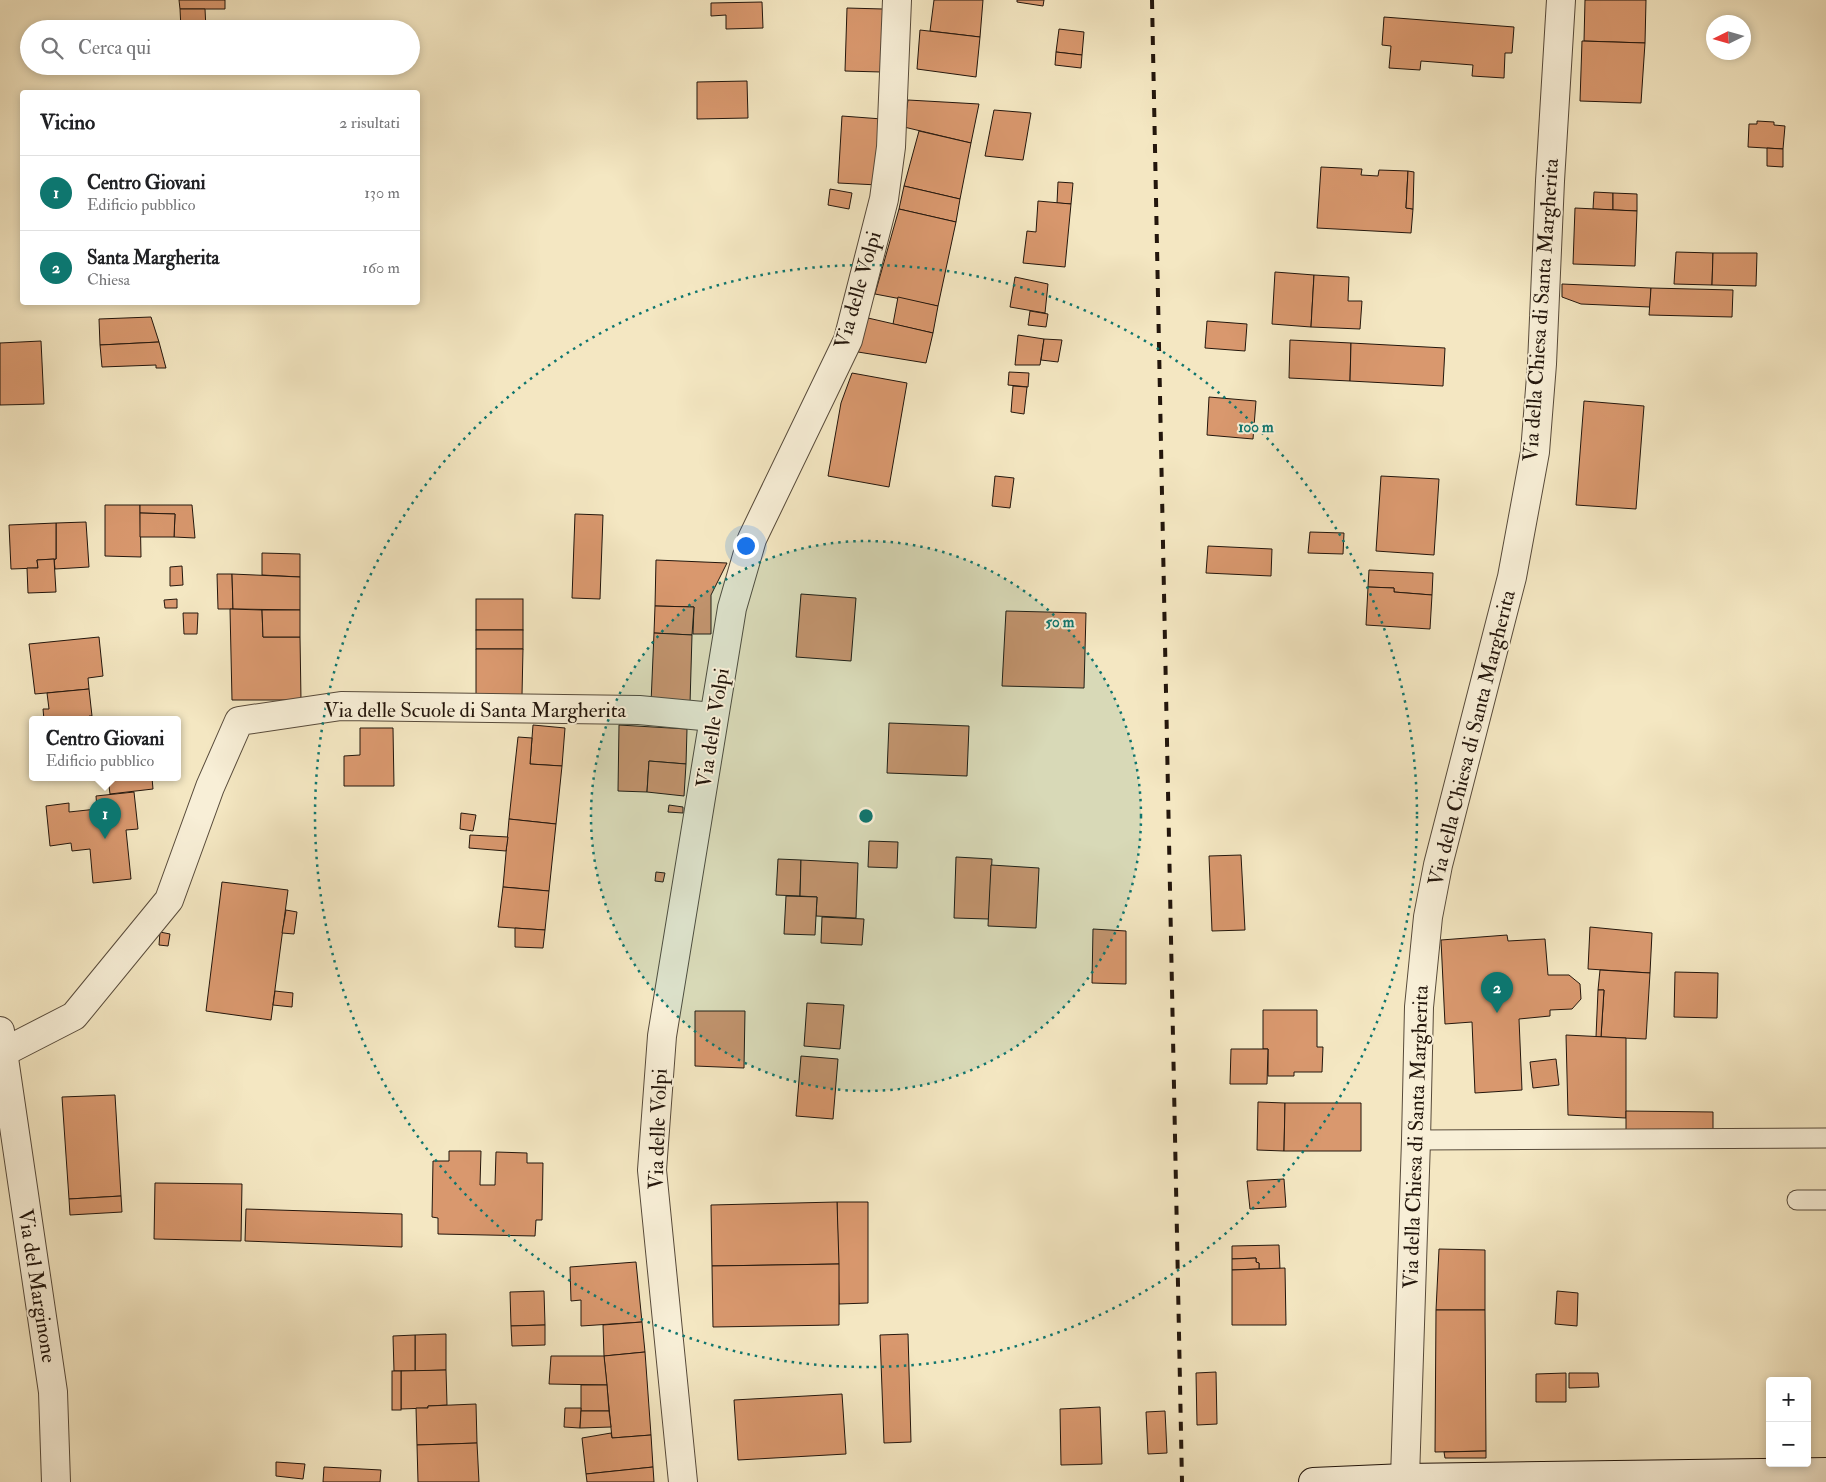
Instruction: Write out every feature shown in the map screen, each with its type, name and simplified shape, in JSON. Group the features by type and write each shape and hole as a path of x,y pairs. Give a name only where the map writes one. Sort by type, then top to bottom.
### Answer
{"street":[{"name":"Via delle Volpi","path":"683,1482 652,1170 662,1036 732,608 752,539 848,340 884,200 891,147 897,0"},
{"name":"Via della Chiesa di Santa Margherita","path":"1405,1478 1419,1007 1428,917 1441,855 1512,577 1535,452 1542,364 1550,181 1561,0"},
{"name":"Via delle Scuole di Santa Margherita","path":"1,1042 74,1016 169,900 210,787 239,721 341,706 500,710 639,710 713,717"},
{"name":"Via del Marginone","path":"1,1042 4,1096 52,1392 56,1482"},
{"path":"1313,1482 1405,1478 1826,1472"}],"lane":[{"path":"1416,1140 1826,1138"},
{"path":"1797,1200 1826,1200"}],"building":[{"path":"179,0 225,0 225,9 180,9"},
{"path":"934,0 983,0 980,37 930,31"},
{"path":"1017,0 1044,0 1043,6 1017,2"},
{"path":"1585,0 1646,0 1645,43 1584,41"},
{"path":"762,2 763,28 726,29 726,15 711,16 711,3"},
{"path":"847,8 883,9 881,72 845,71"},
{"path":"180,9 205,9 206,20 181,20"},
{"path":"1384,17 1514,27 1512,53 1505,53 1504,78 1472,76 1473,65 1421,61 1420,70 1389,68 1391,46 1382,45"},
{"path":"1059,29 1084,32 1082,55 1056,52"},
{"path":"920,30 980,37 976,77 917,69"},
{"path":"1582,41 1645,43 1641,103 1580,101"},
{"path":"1056,52 1082,55 1081,68 1055,65"},
{"path":"747,81 748,118 697,119 697,82"},
{"path":"908,100 979,104 971,143 904,127"},
{"path":"994,110 1031,113 1023,160 985,156"},
{"path":"842,116 882,119 878,185 838,183"},
{"path":"1757,121 1774,122 1774,125 1785,126 1783,149 1748,147 1749,124 1757,124"},
{"path":"919,131 971,143 960,199 904,186"},
{"path":"1767,148 1783,149 1783,167 1767,166"},
{"path":"1321,167 1362,169 1361,175 1378,176 1379,170 1408,171 1406,208 1413,209 1411,233 1317,228"},
{"path":"1408,171 1414,172 1413,209 1406,208"},
{"path":"1058,182 1073,183 1071,204 1057,203"},
{"path":"904,186 960,199 956,222 899,209"},
{"path":"830,189 852,193 849,209 828,205"},
{"path":"1594,192 1613,193 1613,210 1593,209"},
{"path":"1613,193 1637,194 1637,211 1613,210"},
{"path":"1038,201 1071,204 1065,267 1023,263 1027,231 1036,232"},
{"path":"1575,208 1637,211 1635,266 1573,264"},
{"path":"899,209 956,222 938,306 875,294"},
{"path":"1676,252 1713,253 1712,285 1674,284"},
{"path":"1713,253 1757,253 1756,286 1712,285"},
{"path":"1275,272 1314,275 1311,327 1272,324"},
{"path":"1314,275 1349,277 1348,301 1362,301 1360,329 1311,327"},
{"path":"1015,277 1048,284 1045,313 1010,307"},
{"path":"1562,284 1651,288 1650,307 1581,304 1562,297"},
{"path":"1651,288 1733,290 1732,317 1649,315"},
{"path":"898,297 938,306 933,333 893,324"},
{"path":"1030,311 1048,314 1046,327 1028,325"},
{"path":"151,317 159,342 100,345 99,319"},
{"path":"868,318 933,333 926,363 858,352"},
{"path":"1207,321 1247,324 1245,351 1205,348"},
{"path":"1018,335 1044,339 1040,365 1015,365"},
{"path":"1044,339 1062,340 1058,362 1041,360"},
{"path":"1290,340 1351,343 1350,381 1289,378"},
{"path":"41,341 44,404 0,405 0,343"},
{"path":"159,342 166,368 156,368 156,365 102,367 100,345"},
{"path":"1351,343 1445,348 1443,386 1350,381"},
{"path":"1009,372 1029,373 1028,387 1008,385"},
{"path":"852,373 907,383 889,487 828,476 841,403"},
{"path":"1013,386 1027,387 1024,414 1011,412"},
{"path":"1209,397 1256,401 1253,439 1207,435"},
{"path":"1584,401 1644,406 1636,509 1576,505"},
{"path":"995,476 1014,478 1010,508 992,506"},
{"path":"1381,476 1439,479 1434,555 1376,551"},
{"path":"105,505 140,505 141,557 105,556"},
{"path":"140,505 192,505 195,538 174,537 175,514 140,513"},
{"path":"140,513 175,514 174,537 140,537"},
{"path":"575,514 603,515 600,599 572,598"},
{"path":"86,522 89,567 55,569 56,523"},
{"path":"56,523 56,559 37,560 38,568 11,569 9,525"},
{"path":"1310,532 1344,533 1343,554 1308,553"},
{"path":"1208,546 1272,549 1271,576 1206,573"},
{"path":"262,553 300,554 300,577 262,575"},
{"path":"54,559 56,592 28,593 27,568 38,568 37,560"},
{"path":"656,560 727,563 711,595 711,634 693,634 694,607 655,606"},
{"path":"182,566 183,585 170,586 170,567"},
{"path":"1369,570 1433,573 1432,595 1394,592 1394,588 1368,587"},
{"path":"217,574 232,574 233,609 218,609"},
{"path":"232,574 300,577 300,610 233,609"},
{"path":"1368,587 1394,588 1394,592 1432,595 1430,629 1366,625"},
{"path":"801,594 856,598 851,661 796,657"},
{"path":"177,599 177,608 165,608 164,600"},
{"path":"476,599 523,599 523,630 476,630"},
{"path":"655,606 694,607 692,635 654,633"},
{"path":"230,609 262,610 263,637 300,637 301,700 232,700"},
{"path":"262,610 300,610 300,637 263,637"},
{"path":"1006,611 1086,613 1084,688 1002,686"},
{"path":"183,613 198,613 197,634 184,634"},
{"path":"476,630 523,630 523,649 476,649"},
{"path":"654,633 692,635 690,704 651,703"},
{"path":"99,637 103,676 88,678 89,689 35,694 29,644"},
{"path":"476,649 523,649 522,695 476,695"},
{"path":"89,689 92,716 44,716 43,709 49,709 47,693"},
{"path":"889,723 969,726 967,776 887,773"},
{"path":"533,725 565,728 562,766 530,764"},
{"path":"619,725 687,729 686,764 649,761 647,792 618,791"},
{"path":"360,728 393,728 394,786 344,786 344,756 360,755"},
{"path":"518,737 532,738 530,764 562,766 556,824 509,819"},
{"path":"649,761 686,764 684,796 647,792"},
{"path":"108,781 152,781 153,789 110,794"},
{"path":"134,792 138,829 126,830 131,879 93,883 90,849 72,851 71,843 50,846 46,806 69,803 69,812 97,809 96,796"},
{"path":"669,805 683,807 683,813 668,812"},
{"path":"461,813 476,815 473,831 460,829"},
{"path":"509,819 556,824 549,891 503,887"},
{"path":"470,835 508,837 506,851 469,848"},
{"path":"869,841 898,842 897,868 868,867"},
{"path":"1241,855 1245,930 1212,931 1209,856"},
{"path":"956,857 992,859 989,919 954,918"},
{"path":"778,859 801,860 800,896 776,895"},
{"path":"801,860 858,863 856,918 816,916 817,897 800,896"},
{"path":"991,865 1039,868 1036,928 988,926"},
{"path":"656,872 665,873 663,882 655,881"},
{"path":"222,882 288,890 271,1020 206,1011"},
{"path":"503,887 549,891 545,930 498,927"},
{"path":"786,896 817,897 815,935 784,934"},
{"path":"286,910 297,912 294,934 282,933"},
{"path":"822,917 864,919 862,945 821,943"},
{"path":"1590,927 1652,933 1650,973 1588,969"},
{"path":"515,928 545,930 543,948 515,947"},
{"path":"1093,929 1126,931 1126,984 1092,983"},
{"path":"160,932 170,934 168,946 159,945"},
{"path":"1507,935 1508,941 1545,939 1548,975 1569,975 1580,984 1581,999 1572,1009 1550,1010 1550,1016 1519,1019 1522,1090 1475,1093 1472,1022 1445,1024 1441,940"},
{"path":"1600,970 1650,973 1646,1039 1601,1037 1604,990 1598,990"},
{"path":"1675,972 1718,973 1717,1018 1674,1017"},
{"path":"1598,990 1604,990 1601,1037 1596,1037"},
{"path":"275,991 293,993 292,1007 273,1005"},
{"path":"807,1003 844,1005 840,1049 804,1046"},
{"path":"1263,1010 1317,1010 1317,1047 1323,1047 1322,1072 1294,1072 1294,1076 1268,1076 1268,1049 1263,1049"},
{"path":"695,1011 745,1011 744,1068 695,1066"},
{"path":"1566,1035 1626,1038 1626,1118 1568,1115"},
{"path":"1231,1049 1268,1049 1267,1084 1230,1084"},
{"path":"801,1056 838,1059 833,1119 796,1116"},
{"path":"1556,1059 1559,1085 1533,1088 1530,1062"},
{"path":"115,1095 121,1196 69,1199 62,1097"},
{"path":"1258,1102 1285,1103 1284,1151 1257,1150"},
{"path":"1285,1103 1361,1103 1361,1151 1284,1151"},
{"path":"1626,1111 1713,1112 1713,1134 1626,1133"},
{"path":"449,1151 481,1151 480,1185 495,1185 496,1152 527,1153 527,1163 543,1163 542,1220 536,1220 535,1236 438,1234 438,1218 432,1217 433,1161 449,1161"},
{"path":"1284,1179 1286,1207 1250,1209 1247,1181"},
{"path":"155,1183 242,1184 241,1241 154,1239"},
{"path":"121,1196 122,1212 70,1215 69,1199"},
{"path":"837,1202 868,1202 868,1303 839,1304"},
{"path":"837,1202 839,1264 712,1266 711,1205"},
{"path":"246,1209 402,1214 402,1247 245,1241"},
{"path":"1279,1245 1280,1269 1259,1269 1259,1263 1256,1262 1256,1258 1232,1259 1232,1246"},
{"path":"1439,1249 1485,1250 1485,1310 1436,1310"},
{"path":"1256,1258 1256,1262 1259,1263 1259,1269 1232,1270 1232,1259"},
{"path":"636,1262 642,1322 581,1326 581,1300 571,1301 570,1267"},
{"path":"839,1264 839,1325 713,1327 712,1266"},
{"path":"1285,1268 1286,1325 1232,1325 1232,1270"},
{"path":"544,1291 545,1325 511,1326 510,1292"},
{"path":"1557,1291 1578,1293 1577,1326 1555,1324"},
{"path":"1436,1310 1485,1310 1486,1451 1435,1452"},
{"path":"642,1322 645,1352 604,1356 603,1325"},
{"path":"545,1325 545,1345 512,1346 511,1326"},
{"path":"446,1334 446,1370 415,1371 415,1335"},
{"path":"908,1334 911,1442 884,1443 880,1335"},
{"path":"415,1335 415,1371 394,1371 393,1336"},
{"path":"645,1352 651,1435 612,1438 604,1356"},
{"path":"551,1356 604,1356 607,1385 549,1384"},
{"path":"446,1370 447,1405 401,1409 401,1371"},
{"path":"392,1371 401,1371 401,1410 392,1410"},
{"path":"1216,1372 1217,1424 1197,1425 1196,1373"},
{"path":"1566,1373 1566,1402 1536,1402 1536,1374"},
{"path":"1569,1373 1598,1373 1599,1387 1569,1388"},
{"path":"581,1385 607,1385 609,1411 581,1411"},
{"path":"842,1394 846,1454 738,1460 734,1400"},
{"path":"476,1404 477,1443 417,1445 416,1408"},
{"path":"1100,1407 1102,1464 1061,1465 1060,1409"},
{"path":"565,1408 581,1408 580,1428 564,1427"},
{"path":"581,1411 609,1411 611,1427 580,1428"},
{"path":"1165,1411 1167,1453 1148,1454 1146,1412"},
{"path":"611,1433 612,1438 651,1435 653,1467 586,1474 582,1438"},
{"path":"477,1443 479,1482 418,1482 417,1445"},
{"path":"1486,1451 1486,1458 1445,1458 1444,1452"},
{"path":"276,1462 305,1464 303,1479 276,1476"},
{"path":"324,1467 381,1470 380,1482 323,1482"},
{"path":"653,1467 654,1482 587,1482 586,1474"}],"railway":[{"path":"1152,0 1182,1482"}],"place":[{"name":"Centro Giovani","path":"105,839"},
{"name":"Santa Margherita","path":"1497,1013"}]}
